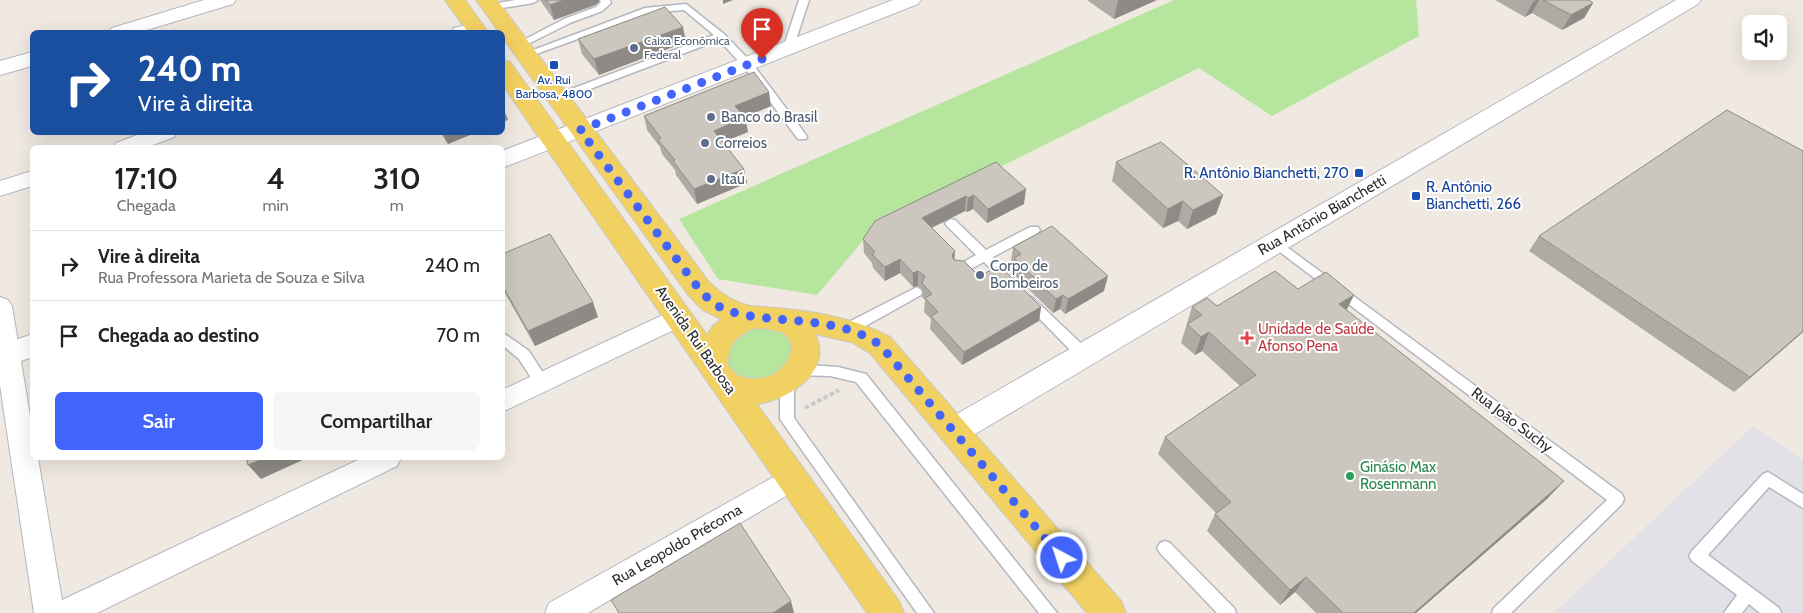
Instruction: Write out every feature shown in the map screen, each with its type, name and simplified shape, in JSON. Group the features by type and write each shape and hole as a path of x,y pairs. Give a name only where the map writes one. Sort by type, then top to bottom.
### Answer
{"main road":[{"path":"455,0 470,30"},
{"name":"Avenida Rui Barbosa","path":"489,4 699,289 713,303 733,312 848,329 867,335 880,345 1109,613"},
{"name":"Avenida Rui Barbosa","path":"505,71 680,316 887,613"},
{"path":"768,318 794,327 804,340 806,356 795,375 776,388 758,392 741,390 720,376 712,351 721,335 736,323 768,318"}],"street":[{"path":"126,30 226,0"},
{"path":"505,159 911,0"},
{"name":"Rua Antônio Bianchetti","path":"954,431 1691,0"},
{"path":"0,68 30,60"},
{"path":"131,145 159,135"},
{"path":"0,189 30,179"},
{"path":"0,306 13,353 49,613"},
{"path":"505,401 680,316"},
{"path":"66,613 384,460"},
{"name":"Rua Leopoldo Précoma","path":"560,613 793,478"}],"lane":[{"path":"489,4 533,0"},
{"path":"522,50 565,19 599,9 606,3 606,0"},
{"path":"788,48 804,0"},
{"path":"522,50 648,10 686,7 721,36 748,64 802,137"},
{"path":"557,98 721,36"},
{"path":"951,223 1084,355"},
{"path":"959,270 1034,230"},
{"name":"Rua João Suchy","path":"1276,242 1617,499 1500,613"},
{"path":"848,329 918,292"},
{"path":"505,339 524,355 542,383"},
{"path":"926,613 787,418 787,392 795,375 820,369 841,371 861,378 1050,613"},
{"path":"1773,613 1697,556 1768,478 1803,502"},
{"path":"1165,548 1228,613"},
{"path":"1732,613 1748,594"}],"path":[{"path":"803,410 843,388"}],"shaded area":[{"path":"1753,426 1803,460 1803,613 1554,613"}],"green space":[{"path":"1174,0 1416,0 1419,36 1272,116 1199,68 871,231 817,295 718,279 679,219"},
{"path":"754,325 781,330 792,342 791,356 782,370 769,379 759,381 747,380 728,371 723,349"}],"building":[{"path":"546,0 564,0 550,5"},
{"path":"1543,0 1589,0 1593,3 1571,15"},
{"path":"665,7 683,27 594,59 578,39"},
{"path":"754,72 769,92 735,106 745,117 714,131 744,169 694,189 673,161 675,160 658,140 661,138 644,116"},
{"path":"1727,110 1803,151 1803,331 1750,377 1539,236"},
{"path":"1161,142 1223,195 1193,210 1183,201 1168,209 1116,162"},
{"path":"996,162 1026,189 988,209 974,195 968,198 966,196 922,218 955,251 952,255 954,260 964,261 979,276 1000,266 1041,307 964,352 931,316 938,312 925,298 932,294 922,283 925,276 918,271 913,273 900,259 885,267 872,254 875,252 863,239 875,221"},
{"path":"1052,226 1108,276 1068,299 1063,295 1056,299 1014,258 1021,254 1013,247"},
{"path":"550,234 593,302 528,331 505,290 505,253"},
{"name":"Ginásio Max Rosenmann","path":"1275,271 1298,289 1326,272 1354,295 1339,304 1564,481 1414,613 1343,613 1306,577 1290,590 1215,514 1231,502 1165,437 1256,375 1209,332 1201,337 1187,324 1202,315 1192,307 1207,298 1217,306"},
{"path":"247,460 260,460 248,465"},
{"path":"740,523 791,601 773,613 619,613 611,600"}],"place":[{"name":"Caixa Econômica Federal","path":"634,48"},
{"name":"Av. Rui Barbosa, 4800","path":"554,65"},
{"name":"Banco do Brasil","path":"711,117"},
{"name":"Correios","path":"705,143"},
{"name":"R. Antônio Bianchetti, 270","path":"1359,173"},
{"name":"Itaú","path":"711,179"},
{"name":"R. Antônio Bianchetti, 266","path":"1416,196"},
{"name":"Corpo de Bombeiros","path":"980,275"},
{"name":"Unidade de Saúde Afonso Pena","path":"1247,338"},
{"name":"Ginásio Max Rosenmann","path":"1350,476"}],"route":[{"path":"762,59 580,130 699,289 713,303 733,312 756,317 832,326 850,329 867,335 894,360 1062,558"}]}
